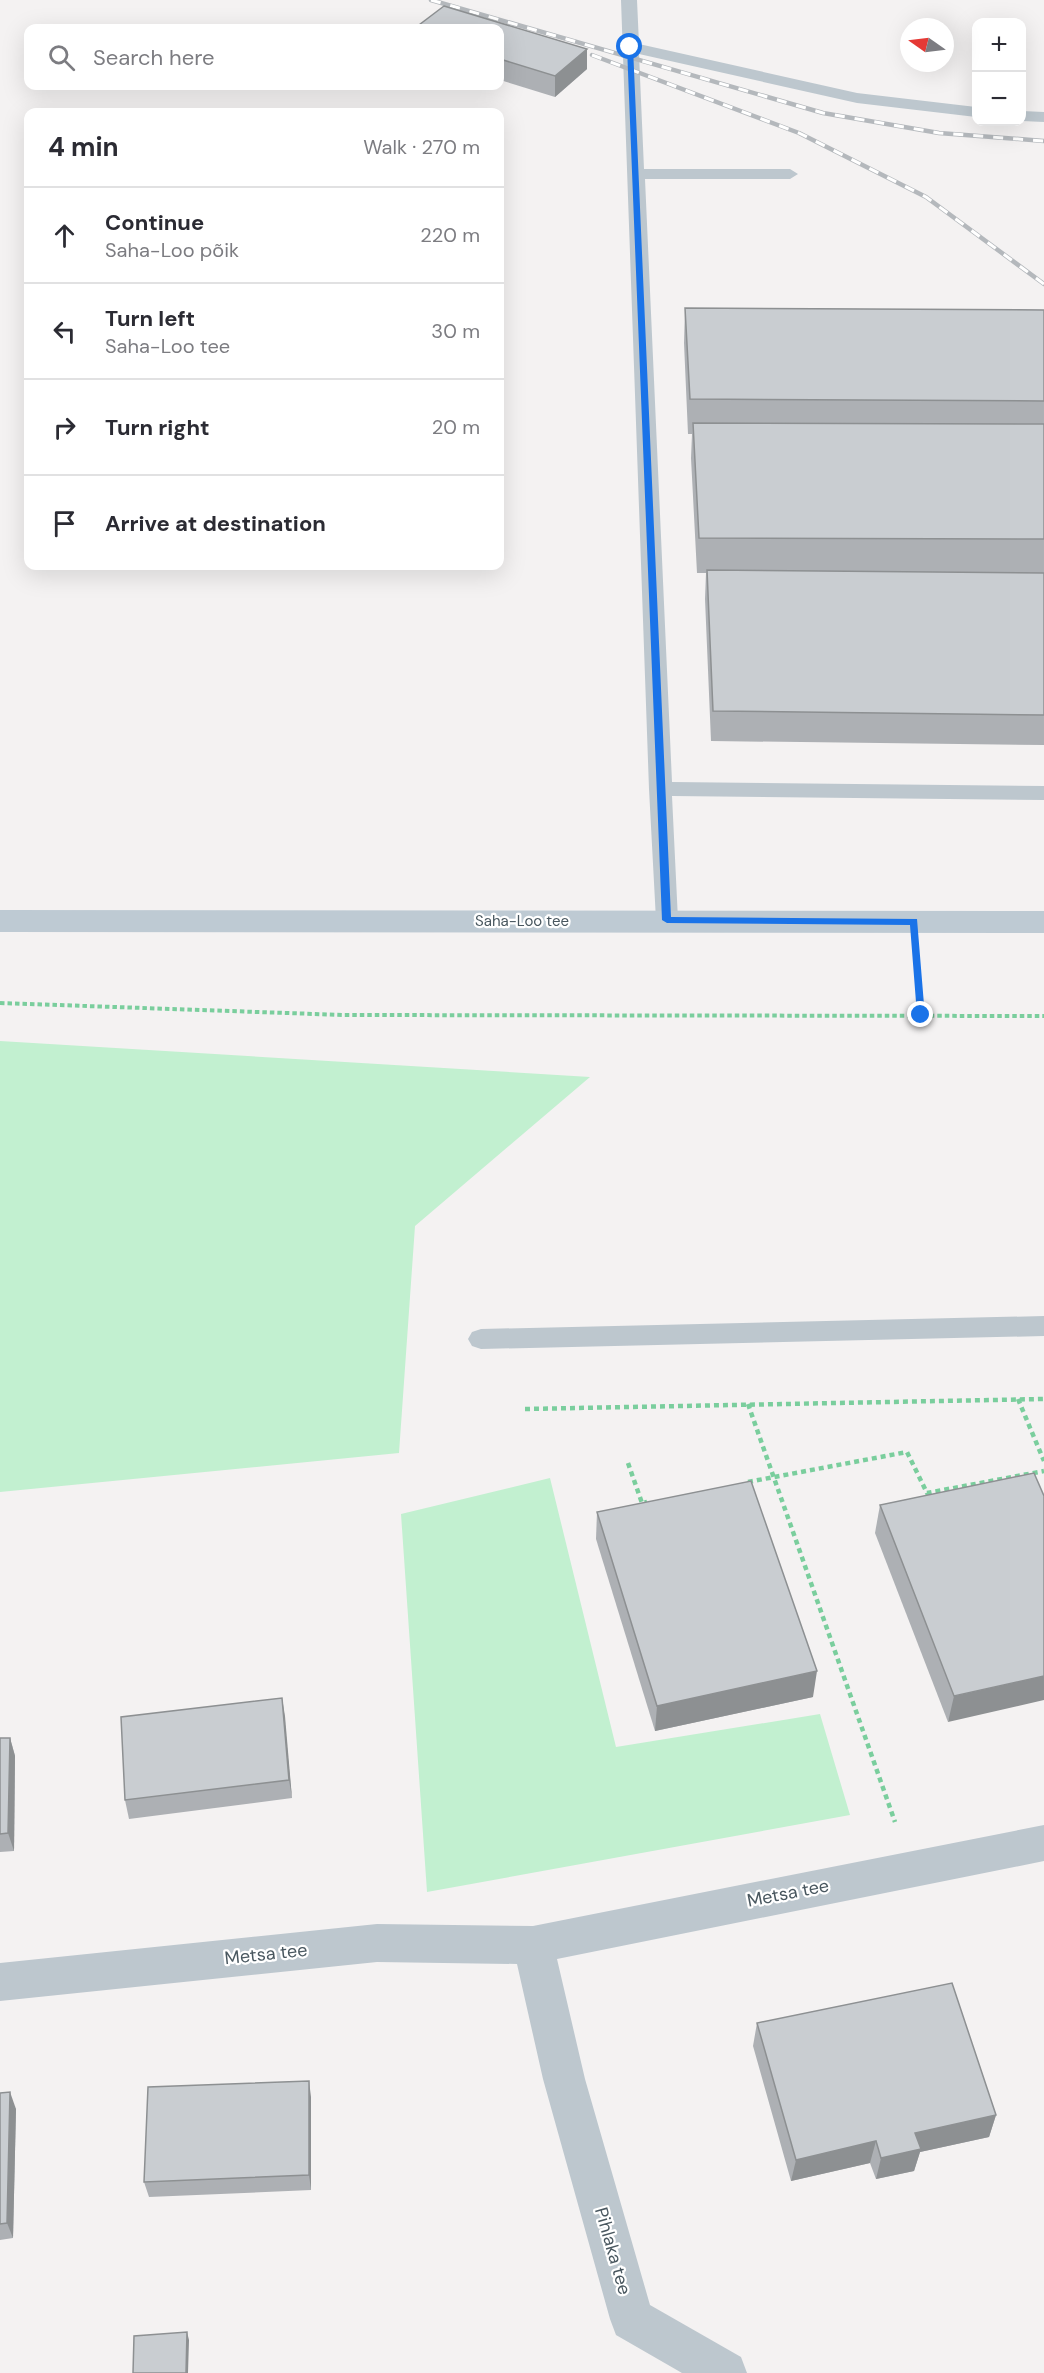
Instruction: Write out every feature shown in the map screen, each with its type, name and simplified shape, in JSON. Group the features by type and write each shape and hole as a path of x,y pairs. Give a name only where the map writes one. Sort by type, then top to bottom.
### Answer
{"main road":[{"name":"Saha-Loo tee","path":"0,921 1044,922"}],"street":[{"name":"Metsa tee","path":"0,1982 376,1943 533,1945 1044,1843"},
{"name":"Pihlaka tee","path":"533,1945 564,2079 632,2319 725,2373"}],"lane":[{"path":"628,0 667,920"},
{"path":"630,47 857,98 972,112"},
{"path":"1026,116 1044,117"},
{"path":"635,174 790,174"},
{"path":"660,789 1044,793"},
{"path":"481,1339 1044,1326"}],"path":[{"path":"914,922 921,1015"},
{"path":"0,1004 344,1015 1044,1016"},
{"path":"525,1409 1044,1399"},
{"path":"1018,1400 1044,1461"},
{"path":"747,1404 895,1823"},
{"path":"740,1483 907,1452 927,1493 1044,1471"},
{"path":"628,1463 642,1503 653,1501"}],"green space":[{"path":"0,1041 590,1077 415,1226 399,1453 0,1492"},
{"path":"550,1478 616,1747 820,1714 850,1815 427,1892 401,1514"}],"building":[{"path":"444,6 504,24 420,24"},
{"path":"504,24 587,49 555,76 504,60"},
{"path":"685,308 1044,310 1044,401 690,399"},
{"path":"693,423 1044,424 1044,539 699,538"},
{"path":"707,570 1044,573 1044,715 713,711"},
{"path":"1034,1473 1044,1496 1044,1676 954,1696 880,1505"},
{"path":"751,1481 817,1671 657,1706 597,1512"},
{"path":"282,1698 289,1780 125,1800 121,1717"},
{"path":"0,1738 10,1738 8,1833 0,1834"},
{"path":"952,1983 996,2115 915,2133 921,2149 881,2158 876,2141 796,2160 757,2023"},
{"path":"309,2081 309,2175 144,2182 148,2087"},
{"path":"10,2092 7,2223 0,2224 0,2093"},
{"path":"187,2332 186,2373 133,2373 134,2336"}],"railway":[{"path":"431,0 823,113 939,133 1044,141"},
{"path":"592,55 799,133 926,197 1044,284"}],"route":[{"path":"630,47 667,920 914,922 921,1015"}]}
